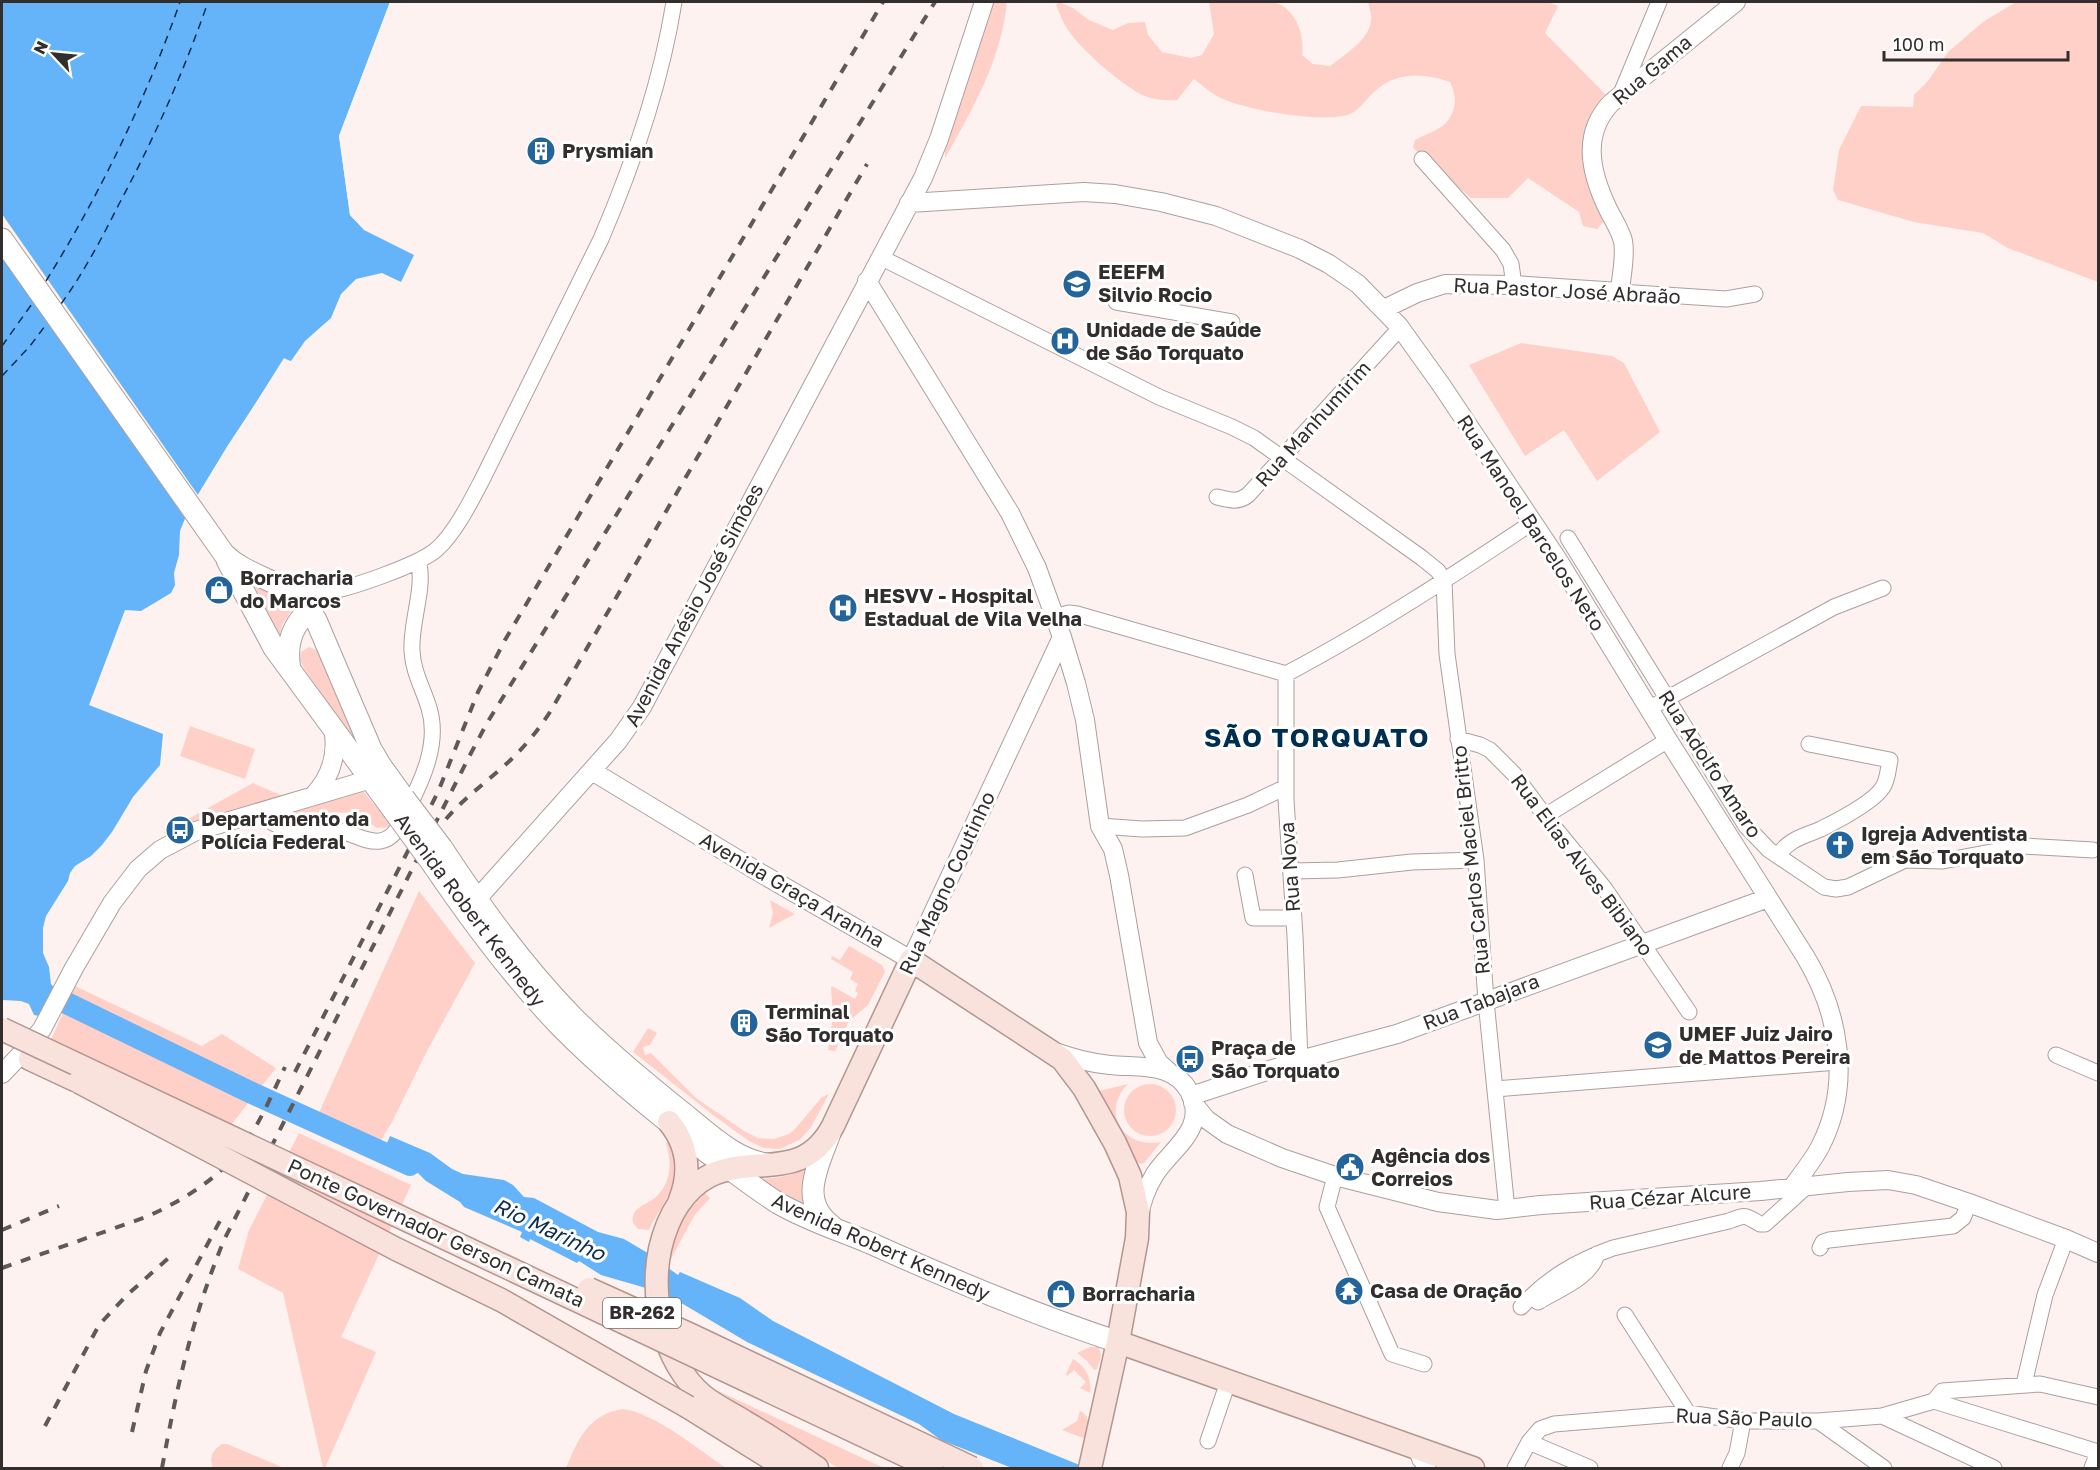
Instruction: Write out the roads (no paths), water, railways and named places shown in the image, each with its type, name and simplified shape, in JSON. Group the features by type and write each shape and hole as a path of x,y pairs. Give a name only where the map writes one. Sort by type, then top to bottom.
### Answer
{"main road":[{"path":"2,239 224,554 270,640 333,727"},
{"name":"Avenida Robert Kennedy","path":"224,554 237,565 280,586 309,609 322,631 371,749 400,806"},
{"path":"290,669 288,652 290,636 298,621 327,592"},
{"name":"Avenida Robert Kennedy","path":"333,727 371,779 400,806 438,857 477,899 510,944 549,991 580,1023 699,1126 752,1161 780,1165"},
{"name":"Avenida Robert Kennedy","path":"438,857 468,915 537,1001 589,1053 669,1122 780,1204 1003,1302 1466,1465"},
{"name":"Avenida Graça Aranha","path":"911,960 1051,1050 1078,1078 1115,1143 1133,1186 1138,1225 1118,1342 1090,1468"},
{"name":"Rua Magno Coutinho","path":"833,1227 817,1209 812,1188 833,1126 911,960"},
{"name":"BR-262","path":"2,1029 36,1045"},
{"name":"BR-262","path":"2,1045 36,1045"},
{"name":"Ponte Governador Gerson Camata","path":"36,1045 75,1080 897,1468"},
{"name":"Ponte Governador Gerson Camata","path":"36,1045 932,1468"},
{"name":"BR-262","path":"75,1080 396,1248 501,1300 688,1407 786,1468"},
{"path":"669,1122 680,1139 686,1159 686,1180 680,1200 668,1224 660,1252 657,1284 660,1317 670,1350 682,1372 695,1388 713,1403 817,1468"},
{"path":"680,1200 698,1183 720,1172 780,1165 799,1160 822,1143 833,1126"},
{"name":"BR-262","path":"305,1171 614,1300 972,1468"}],"street":[{"path":"280,586 305,593 327,592 418,561 444,542 477,491 602,239 625,183 647,119 674,2"},
{"name":"Avenida Anésio José Simões","path":"477,899 592,771 626,731 642,707 909,204 939,139 984,2"},
{"path":"1620,96 1659,2"},
{"name":"Rua Gama","path":"1620,292 1623,240 1598,185 1592,144 1599,118 1620,96 1736,2"},
{"path":"1422,159 1503,250 1511,264 1514,285"},
{"name":"Rua Manoel Barcelos Neto","path":"909,204 1084,192 1115,194 1181,206 1216,216 1315,256 1358,284 1384,309 1433,372 1533,522 1821,984 1833,1023 1838,1062 1835,1102 1827,1132 1798,1188 1765,1224 1742,1216 1613,1248 1553,1277 1521,1307"},
{"path":"880,257 1159,398 1244,433 1428,563 1440,574 1443,581"},
{"name":"Rua Cézar Alcure","path":"867,281 1010,513 1037,568 1062,637 1085,720 1100,826 1113,849 1121,885 1148,1043 1159,1063 1183,1082 1192,1100 1216,1127 1238,1140"},
{"name":"Rua Pastor José Abraão","path":"1384,309 1432,287 1445,285 1514,285 1726,299 1755,294"},
{"path":"1116,302 1232,322"},
{"name":"Rua Manhumirim","path":"1217,497 1234,501 1242,499 1400,328"},
{"path":"1055,617 1069,613 1077,614 1286,674 1341,645 1533,522"},
{"name":"Rua Adolfo Amaro","path":"1568,538 1746,826 1761,843 1824,887 1836,889 1848,887 1905,860 1943,861 2023,846 2092,850"},
{"path":"260,812 272,823 283,828 344,832 372,841 384,840 398,829 422,778 432,738 430,710 414,670 412,658 412,630 421,575 418,561"},
{"path":"1428,563 1441,570 1460,570"},
{"name":"Rua Carlos Maciel Britto","path":"1443,581 1447,654 1476,860 1486,1001 1508,1210"},
{"path":"1648,709 1834,607 1883,588"},
{"name":"Rua Magno Coutinho","path":"911,960 1062,637"},
{"name":"Rua Nova","path":"1286,674 1286,787 1300,1060"},
{"path":"313,796 325,782 332,765 336,746 333,727"},
{"name":"Rua Elias Alves Bibiano","path":"1458,739 1480,745 1499,758 1519,780 1545,816 1599,881 1689,1012"},
{"path":"1545,816 1668,740"},
{"path":"1778,856 1791,842 1832,823 1875,796 1886,779 1890,760 1809,744"},
{"name":"Avenida Graça Aranha","path":"592,771 777,883 911,960"},
{"path":"2,1074 24,1051 36,1045 74,968 112,903 148,859 159,850 184,836 371,779"},
{"path":"1100,826 1142,829 1185,828 1248,805 1286,787"},
{"path":"1292,870 1338,870 1412,862 1476,860"},
{"path":"1245,875 1253,918 1294,918"},
{"name":"Rua Tabajara","path":"1192,1100 1300,1060 1397,1034 1768,898"},
{"path":"1051,1050 1095,1063 1156,1068 1170,1073"},
{"path":"2056,1055 2098,1073"},
{"path":"1495,1089 1838,1062"},
{"path":"1138,1225 1143,1200 1153,1177 1189,1134 1194,1120 1192,1100"},
{"name":"Rua Cézar Alcure","path":"1183,1142 1208,1135 1218,1135 1238,1140 1335,1176 1438,1202 1508,1210 1888,1180 1916,1185 1969,1203 2098,1253"},
{"path":"1335,1176 1327,1207 1392,1354 1424,1364"},
{"path":"1820,1248 1823,1242 1829,1240 1953,1226 1963,1218 1969,1203"},
{"path":"2024,1384 2045,1295 2066,1239"},
{"path":"1538,1302 1586,1272 1593,1264 1597,1254"},
{"path":"1625,1315 1688,1413"},
{"path":"1208,1441 1228,1382"},
{"name":"Rua São Paulo","path":"1515,1468 1540,1430 1554,1424 1688,1413 1743,1422 1818,1421 1882,1416 1934,1401 1942,1391 2024,1384 2040,1384 2098,1397"},
{"path":"1934,1401 2098,1452 2092,1468"},
{"path":"1882,1416 1994,1468"},
{"path":"1818,1421 1884,1468"},
{"path":"1730,1468 1737,1453 1743,1422"},
{"path":"1530,1442 1590,1468"},
{"path":"1415,1446 1420,1460 1428,1468"}],"water":[{"path":"2,2 390,2 339,136 350,215 364,230 414,255 401,282 382,273 356,279 341,294 331,318 305,341 291,361 285,359 188,511 180,531 179,555 174,573 175,585 171,593 141,611 125,610 89,705 163,734 160,765 133,797 102,845 91,856 75,866 46,916 43,928 43,953 49,967 51,984 57,992 44,1017 34,1015 29,1004 2,1000"},
{"path":"390,1136 430,1153 463,1174 504,1180 513,1185 524,1197 534,1198 598,1232 624,1239 678,1275 680,1272 740,1298 773,1321 954,1414 1087,1468 1012,1468 941,1440 919,1424 747,1342 683,1304 646,1288 601,1275 579,1261 577,1263 530,1239 529,1242 520,1237 522,1232 464,1207 460,1202 426,1181 413,1168 382,1155"}],"waterway":[{"name":"Rio Marinho","path":"54,997 252,1093 410,1165"}],"railway":[{"path":"295,1072 438,792 478,692 505,640 883,2"},
{"path":"162,1468 194,1325 224,1240 470,755 487,723 935,2"},
{"path":"446,819 517,754 550,712 867,164"},
{"path":"2,1268 146,1217 188,1195 214,1177 236,1155 252,1133 285,1067"},
{"path":"2,1230 59,1206"},
{"path":"132,1432 146,1371 160,1333 222,1217"},
{"path":"45,1426 99,1325 126,1296 173,1254"}],"place":[{"name":"Prysmian","path":"541,151"},
{"name":"EEEFM Silvio Rocio","path":"1077,284"},
{"name":"Unidade de Saúde de São Torquato","path":"1065,341"},
{"name":"Borracharia do Marcos","path":"219,590"},
{"name":"HESVV - Hospital Estadual de Vila Velha","path":"843,608"},
{"name":"Departamento da Polícia Federal","path":"180,830"},
{"name":"Igreja Adventista em São Torquato","path":"1840,845"},
{"name":"Terminal São Torquato","path":"744,1023"},
{"name":"UMEF Juiz Jairo de Mattos Pereira","path":"1658,1045"},
{"name":"Praça de São Torquato","path":"1190,1059"},
{"name":"Agência dos Correios","path":"1350,1167"},
{"name":"Casa de Oração","path":"1349,1291"},
{"name":"Borracharia","path":"1061,1294"}],"district":[{"name":"SÃO TORQUATO","path":"1317,738"}]}
